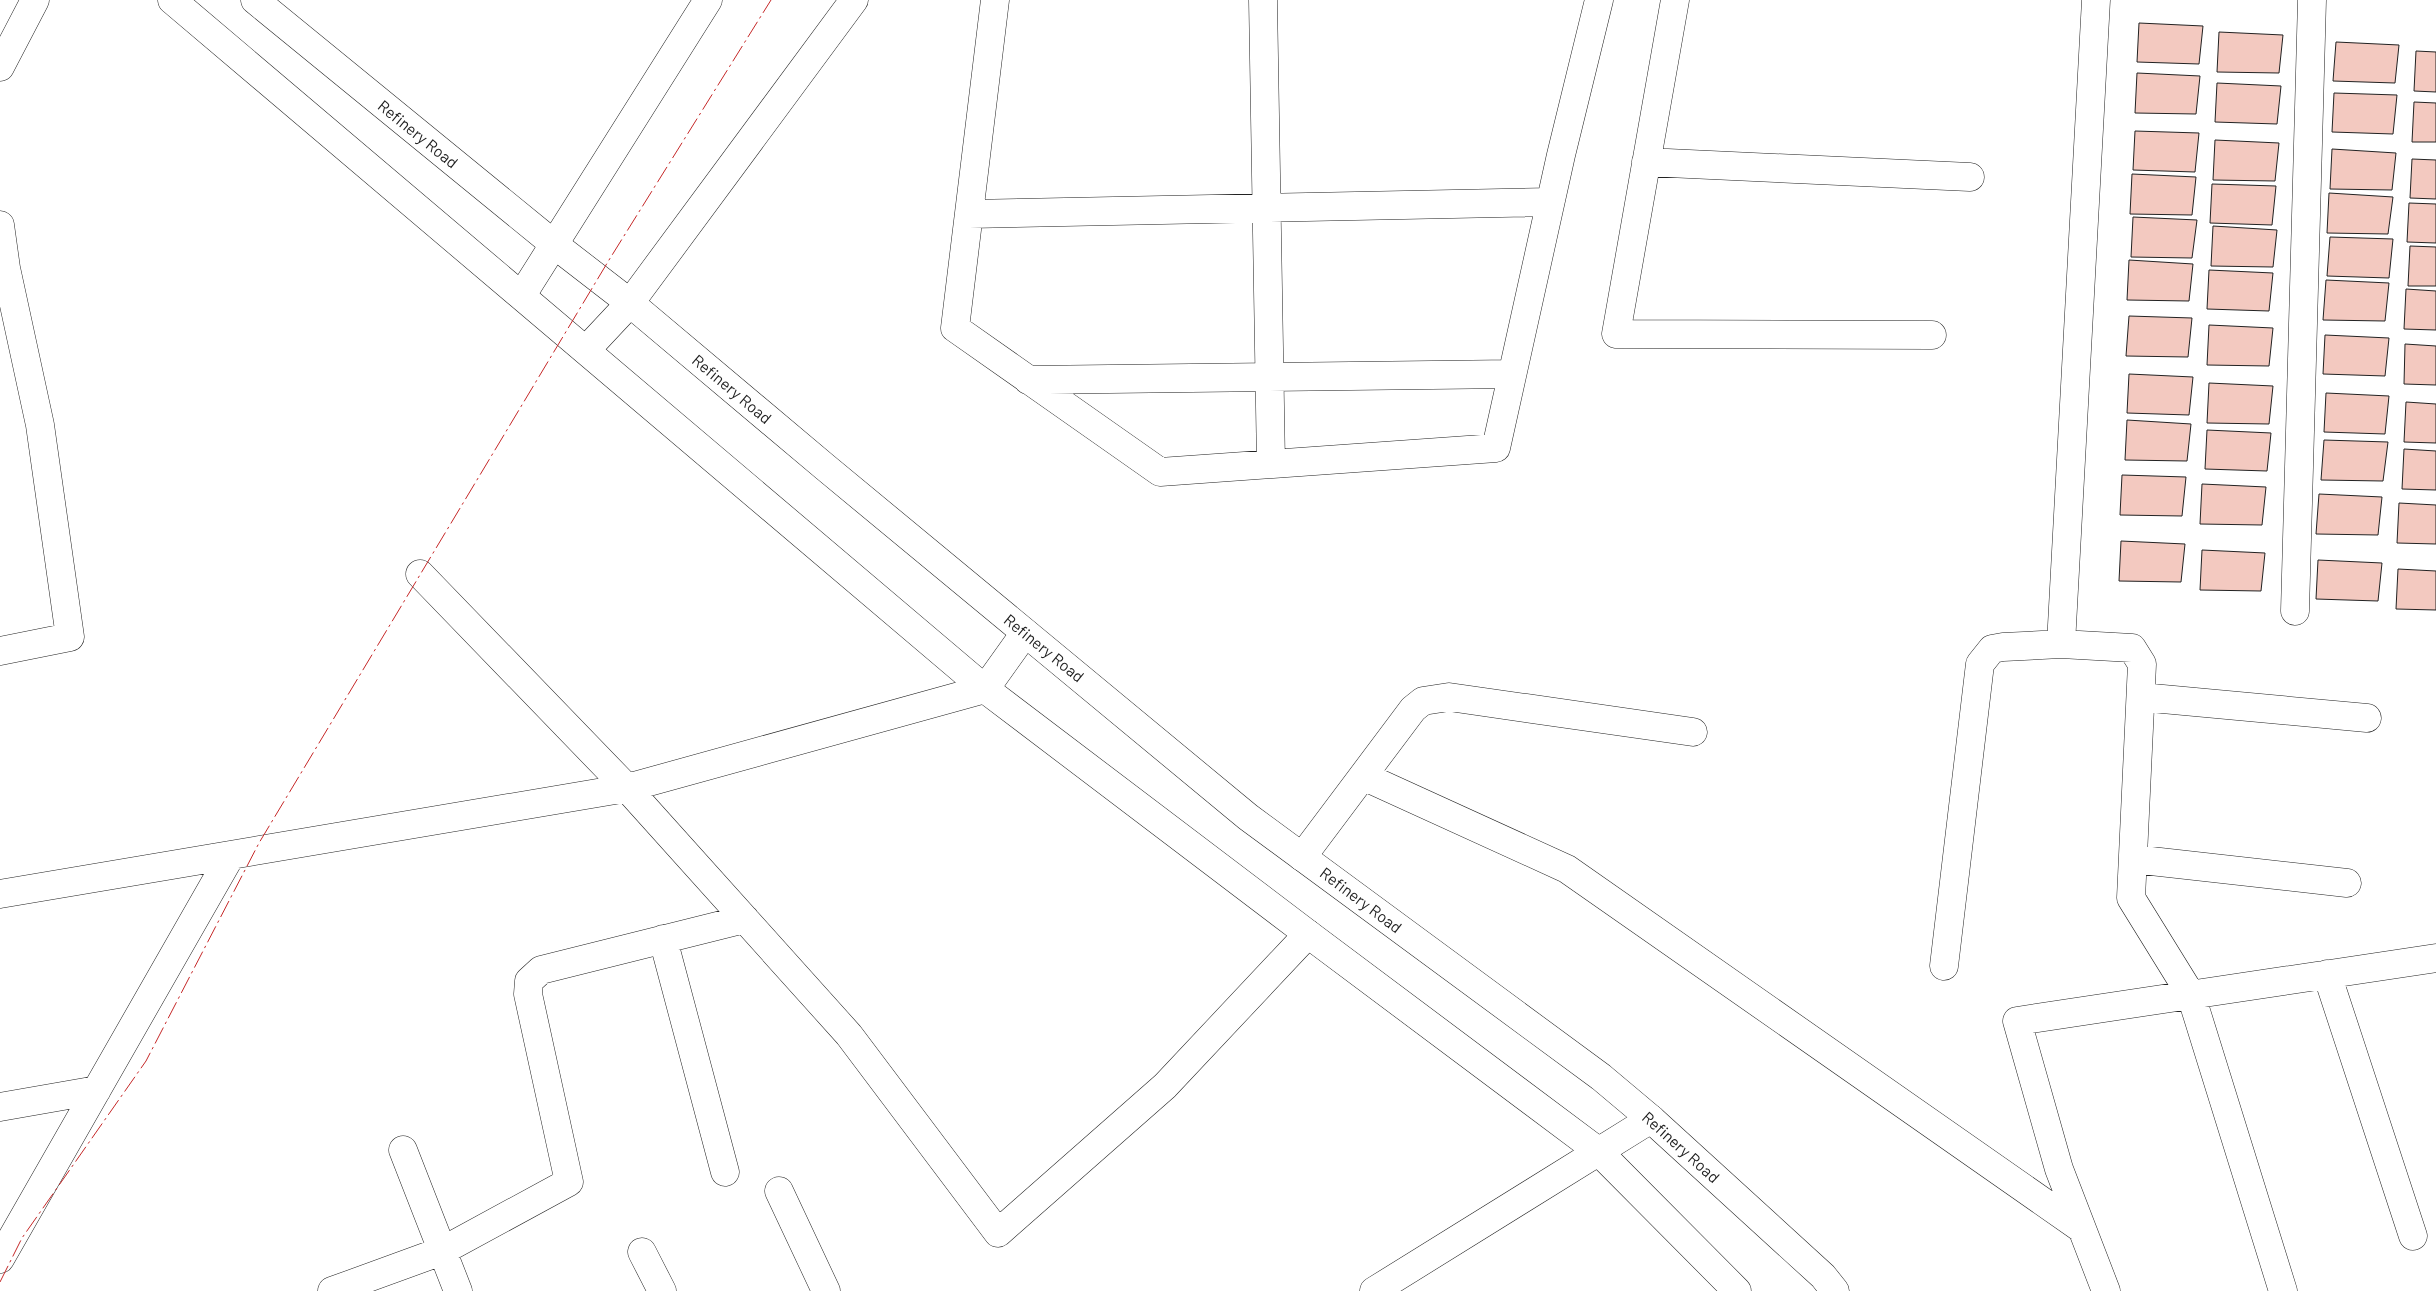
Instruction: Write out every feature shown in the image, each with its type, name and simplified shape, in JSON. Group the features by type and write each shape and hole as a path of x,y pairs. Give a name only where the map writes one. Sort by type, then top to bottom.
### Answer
{"street":[{"path":"0,27 15,0"},
{"path":"0,67 35,0"},
{"path":"172,0 985,688 1308,934 1598,1151 1737,1291"},
{"name":"Refinery Road","path":"255,0 555,245 630,303 1248,817 1601,1077 1651,1119 1823,1276 1835,1291"},
{"path":"522,295 708,0"},
{"path":"586,350 630,303 854,0"},
{"path":"995,0 955,328 1160,472 1496,448 1550,202 1599,0"},
{"path":"1263,0 1271,464"},
{"path":"1675,0 1616,334 1932,334"},
{"path":"2061,644 2096,0"},
{"path":"2295,611 2312,0"},
{"path":"1646,162 1970,178"},
{"path":"969,214 1550,202"},
{"path":"0,225 6,268 40,425 70,637 0,651"},
{"path":"1028,380 1512,374"},
{"path":"420,574 627,788 849,1035 998,1233 1165,1086 1308,934"},
{"path":"0,894 627,788 985,688 1025,633"},
{"path":"1944,966 1980,664 1992,649 2002,646 2061,644 2132,648 2142,664 2131,898 2191,995 2283,1291"},
{"path":"1302,857 1412,709 1423,700 1449,697 1694,732"},
{"path":"2141,697 2367,718"},
{"path":"1363,776 1567,869 2082,1229"},
{"path":"0,1259 231,855"},
{"path":"2133,859 2348,882"},
{"path":"332,1291 442,1251 568,1182 528,994 529,981 541,970 745,919"},
{"path":"663,939 725,1172"},
{"path":"2106,1291 2060,1169 2017,1021 2436,958"},
{"path":"2327,974 2414,1236"},
{"path":"0,1107 97,1090"},
{"path":"1374,1291 1651,1119"},
{"path":"403,1150 458,1291"},
{"path":"779,1191 826,1291"},
{"path":"642,1252 662,1291"}],"building":[{"path":"2139,23 2203,26 2199,64 2137,62"},
{"path":"2219,32 2283,35 2279,73 2217,72"},
{"path":"2336,42 2399,45 2395,83 2333,81"},
{"path":"2416,51 2436,52 2436,92 2414,91"},
{"path":"2137,73 2200,76 2196,114 2135,113"},
{"path":"2217,83 2281,86 2277,124 2215,122"},
{"path":"2334,93 2397,95 2393,134 2332,132"},
{"path":"2414,102 2436,103 2436,142 2412,142"},
{"path":"2135,131 2199,133 2195,172 2133,170"},
{"path":"2215,140 2279,143 2275,181 2213,180"},
{"path":"2332,149 2396,153 2392,190 2330,189"},
{"path":"2412,159 2436,160 2436,199 2410,198"},
{"path":"2132,174 2196,177 2192,215 2130,214"},
{"path":"2212,184 2276,186 2272,225 2210,223"},
{"path":"2329,193 2393,197 2388,234 2327,233"},
{"path":"2409,203 2436,204 2436,243 2407,242"},
{"path":"2133,217 2197,220 2192,258 2131,257"},
{"path":"2213,226 2277,230 2273,267 2211,266"},
{"path":"2330,237 2393,239 2389,278 2327,276"},
{"path":"2410,246 2436,247 2436,286 2408,286"},
{"path":"2129,260 2193,264 2189,301 2127,300"},
{"path":"2209,270 2273,273 2269,311 2207,309"},
{"path":"2326,280 2389,283 2385,321 2323,320"},
{"path":"2406,289 2436,291 2436,330 2404,329"},
{"path":"2129,316 2192,318 2188,357 2126,356"},
{"path":"2209,325 2273,328 2269,366 2207,365"},
{"path":"2325,335 2389,338 2385,376 2323,374"},
{"path":"2405,344 2436,346 2436,385 2404,384"},
{"path":"2129,374 2193,377 2189,415 2127,413"},
{"path":"2209,383 2273,386 2269,424 2207,423"},
{"path":"2326,393 2389,396 2385,434 2324,432"},
{"path":"2406,402 2436,404 2436,443 2404,442"},
{"path":"2127,420 2191,424 2187,461 2125,460"},
{"path":"2207,430 2271,433 2267,471 2205,469"},
{"path":"2324,440 2388,442 2383,481 2321,480"},
{"path":"2404,449 2436,451 2436,490 2402,489"},
{"path":"2122,475 2186,477 2182,516 2120,515"},
{"path":"2202,484 2266,487 2262,525 2200,524"},
{"path":"2319,494 2382,497 2378,535 2316,534"},
{"path":"2399,503 2436,505 2436,544 2397,543"},
{"path":"2121,541 2185,544 2181,582 2119,581"},
{"path":"2202,550 2265,553 2261,591 2200,590"},
{"path":"2318,560 2382,563 2378,601 2316,599"},
{"path":"2398,569 2436,571 2436,610 2396,609"}],"power":[{"path":"0,1282 22,1238 146,1061 259,843 609,260 771,0"}]}
